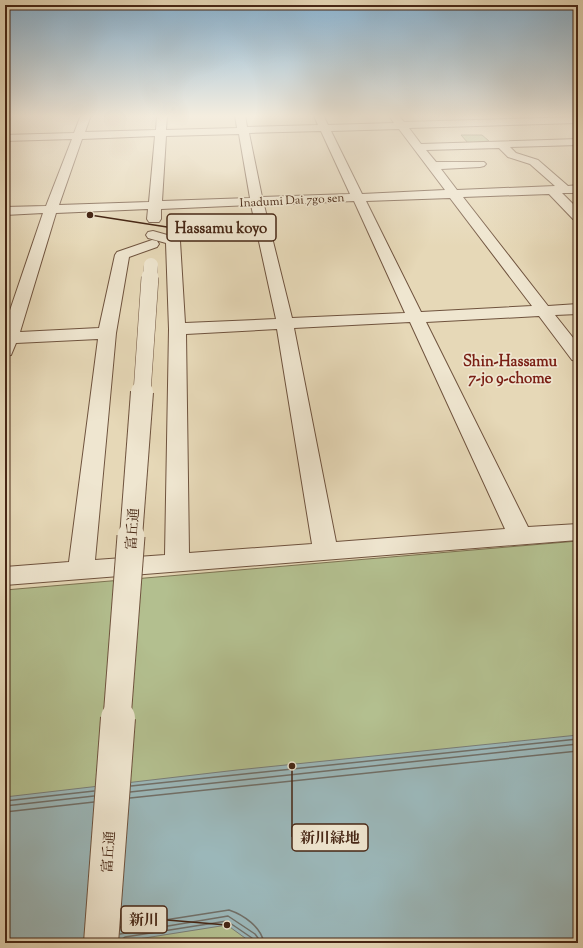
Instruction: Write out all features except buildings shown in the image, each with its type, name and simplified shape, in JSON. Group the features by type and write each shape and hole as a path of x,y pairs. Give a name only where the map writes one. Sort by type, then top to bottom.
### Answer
{"street":[{"path":"69,159 6,342 107,333"},
{"name":"富丘通","path":"101,943 159,159"},
{"path":"249,159 285,324 325,551"},
{"path":"339,159 522,537"},
{"path":"427,159 578,356"},
{"path":"525,159 534,162 572,190"},
{"path":"432,166 480,164"},
{"path":"552,190 578,216"},
{"name":"Inadumi Dai 7go sen","path":"5,211 572,190"},
{"path":"81,570 107,333 122,255 173,241 177,329 177,562"},
{"path":"177,329 578,309"},
{"path":"5,576 578,532"}],"green space":[{"path":"578,541 578,943 5,943 5,590"}],"water":[{"path":"578,735 578,943 252,943 227,925 113,943 5,943 5,797 237,770"}],"place":[{"name":"Hassamu koyo","path":"90,215"},
{"name":"新川緑地","path":"292,766"},
{"name":"新川","path":"227,925"}],"district":[{"name":"Shin-Hassamu 7-jo 9-chome","path":"510,370"}]}
